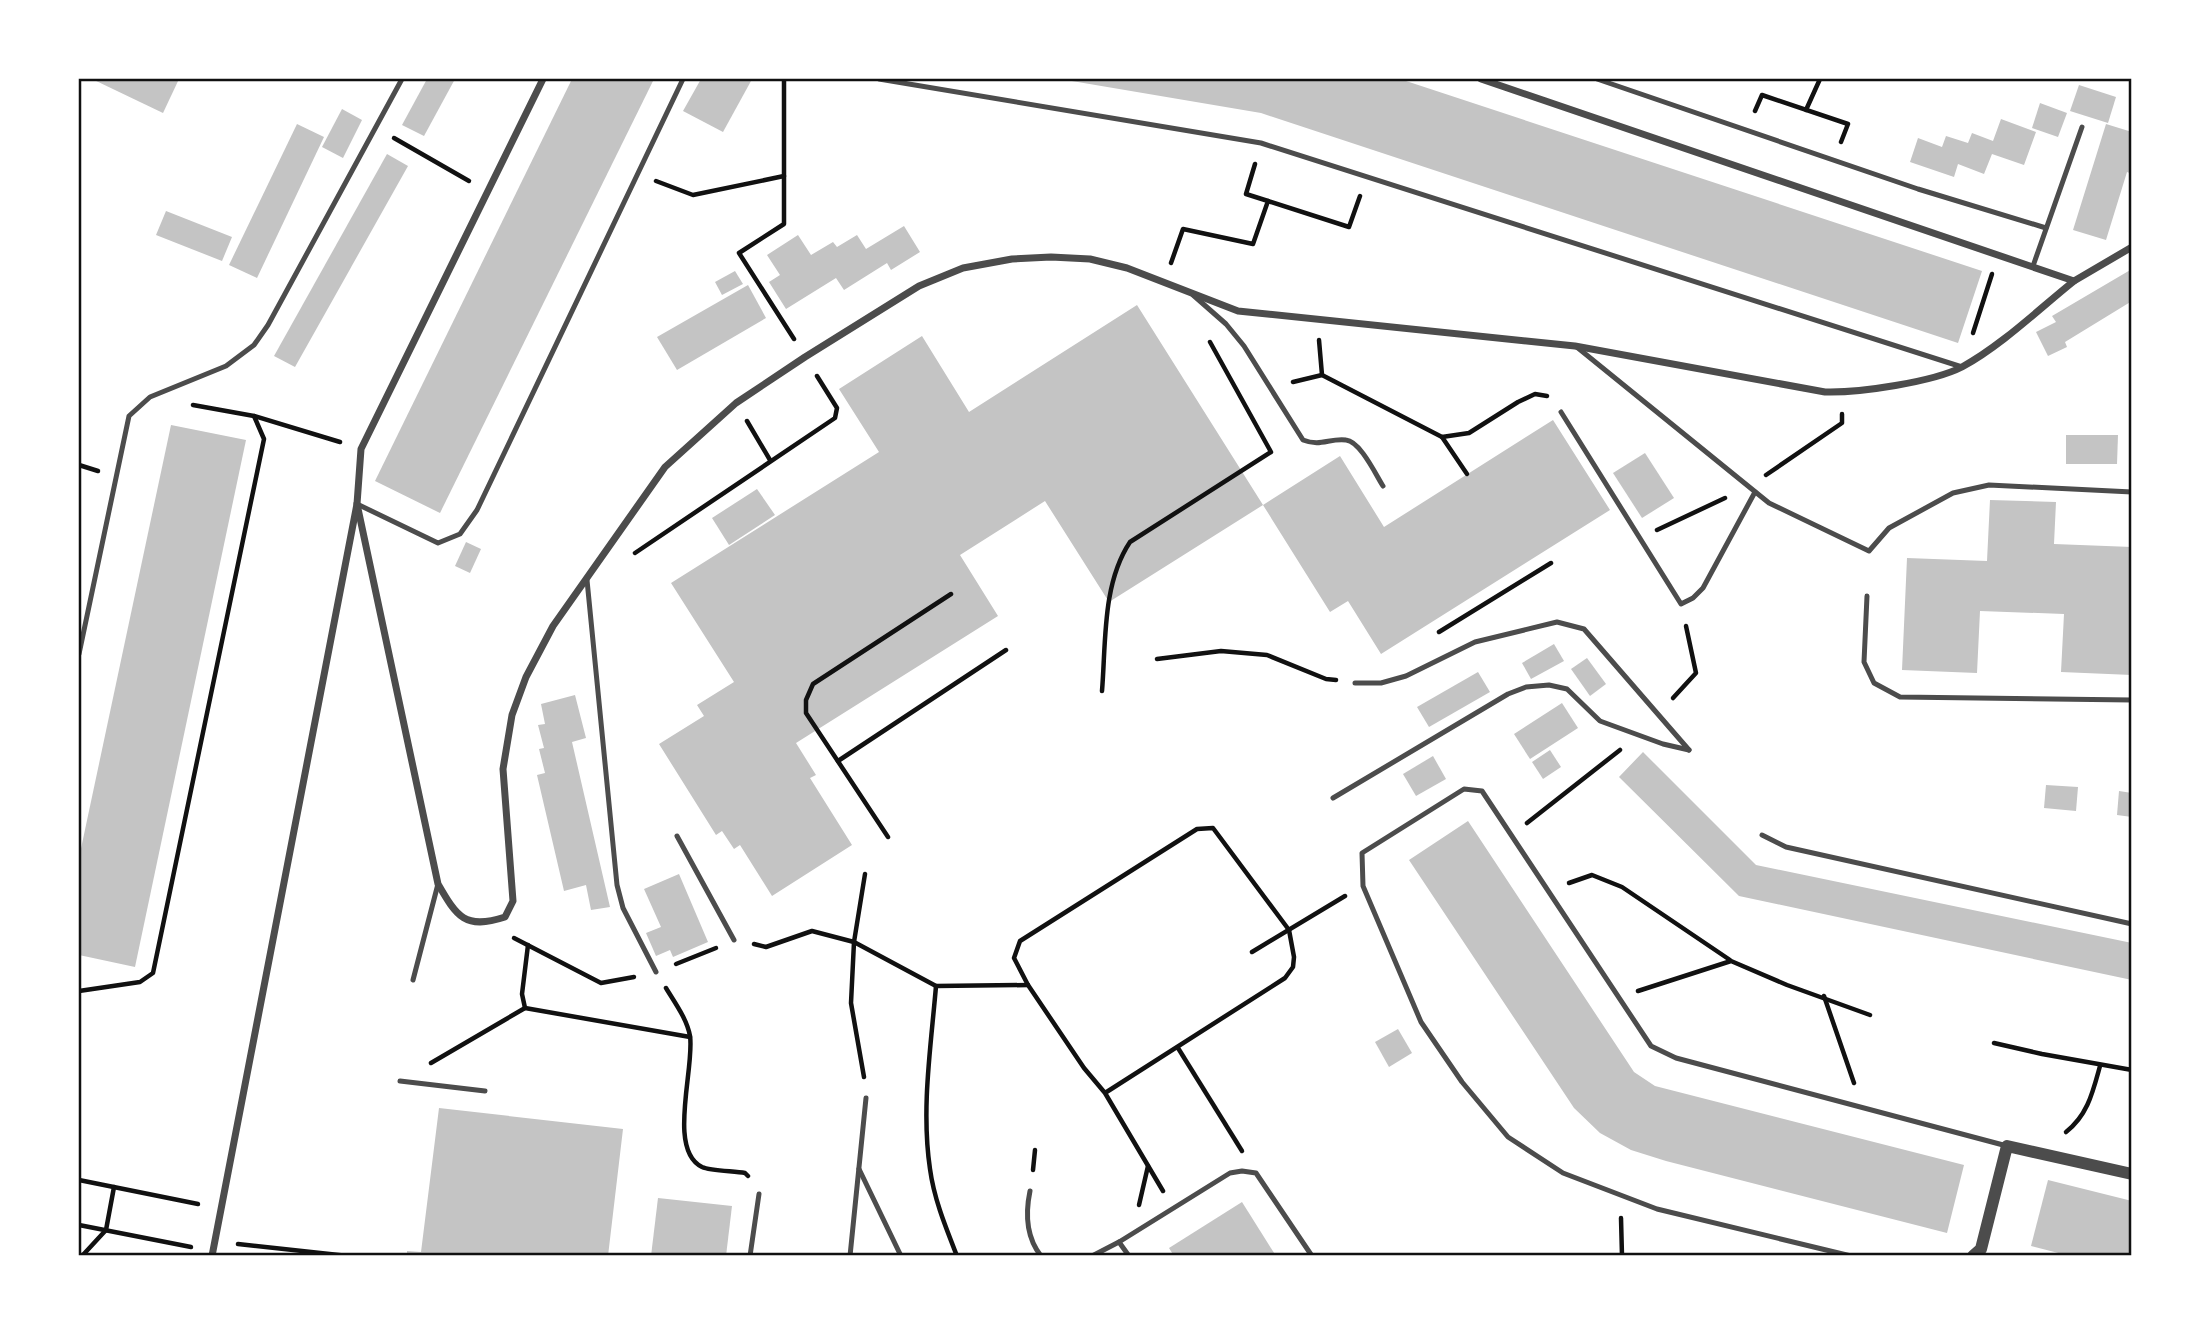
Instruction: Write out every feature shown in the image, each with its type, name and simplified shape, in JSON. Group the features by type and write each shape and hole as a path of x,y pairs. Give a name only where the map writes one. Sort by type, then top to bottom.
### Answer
{"street":[{"path":"212,1254 357,504 361,449 543,79"},
{"path":"1480,79 2074,281"},
{"path":"357,504 438,884 452,909 471,922 486,923 505,917 513,901 503,769 512,715 526,677 553,626 664,467 736,402 919,286 963,268 1012,259 1090,259 1127,268 1238,311 1575,346 1825,392 1844,393 1943,375 1962,367 2074,281 2132,247"},
{"path":"1973,1256 1981,1249 2007,1146 2132,1174"}],"lane":[{"path":"79,654 129,416 150,397 226,366 254,345 268,325 402,79"},
{"path":"357,504 438,543 460,534 477,510 684,79"},
{"path":"879,79 1261,143 1962,367"},
{"path":"1597,79 1918,189 2046,228"},
{"path":"2033,266 2082,127"},
{"path":"1191,293 1226,324 1244,346 1303,440 1314,444 1346,440 1356,444 1383,486"},
{"path":"1575,346 1769,503 1869,551 1889,528 1953,493 1989,485 2132,492"},
{"path":"1561,412 1681,604 1693,598 1703,588 1755,492"},
{"path":"587,580 617,886 623,908 656,972"},
{"path":"1867,596 1864,662 1874,683 1900,697 2132,699"},
{"path":"1333,798 1507,694 1526,687 1549,685 1567,689 1600,722 1689,750 1584,629 1557,622 1475,642 1406,677 1381,683 1355,683"},
{"path":"1851,1256 1657,1209 1563,1173 1508,1137 1462,1082 1421,1022 1363,886 1362,853 1464,789 1482,791 1651,1046 1676,1058 2007,1146"},
{"path":"1762,835 1786,846 2132,924"},
{"path":"677,836 734,940"},
{"path":"413,980 438,884"},
{"path":"400,1081 485,1091"},
{"path":"849,1256 866,1098"},
{"path":"859,1169 901,1256"},
{"path":"1092,1256 1230,1173 1242,1171 1256,1173 1312,1256"},
{"path":"1030,1191 1027,1226 1032,1245 1041,1256"},
{"path":"750,1256 758,1194"},
{"path":"1119,1242 1129,1256"}],"path":[{"path":"633,554 829,422 836,414 837,408 739,253 784,224 783,79"},
{"path":"1806,110 1820,79"},
{"path":"1748,130 1762,95 1847,124"},
{"path":"1261,143 1246,194 1349,227 1367,177"},
{"path":"417,152 488,191"},
{"path":"637,174 693,195 784,176"},
{"path":"1164,283 1183,229 1253,244 1268,201"},
{"path":"1972,333 1998,254"},
{"path":"1317,318 1322,375"},
{"path":"1102,691 1109,602 1124,552 1130,542 1270,452 1204,332"},
{"path":"1271,387 1322,375 1442,437 1467,474"},
{"path":"1657,530 1749,486 1842,423 1844,393"},
{"path":"150,397 254,416 361,449"},
{"path":"736,402 770,460"},
{"path":"1442,437 1469,433 1518,402"},
{"path":"79,990 140,982 153,973 264,439 254,416"},
{"path":"1485,604 1550,564"},
{"path":"888,837 806,713 806,700 813,684 951,594"},
{"path":"1659,714 1696,673 1681,604"},
{"path":"838,761 1006,650"},
{"path":"1157,659 1221,651 1267,654 1326,679"},
{"path":"1510,836 1604,764"},
{"path":"1105,1093 1285,978 1293,967 1289,930 1213,828 1198,829 1020,942 1014,958 1028,985 1084,1068 1105,1093 1148,1165"},
{"path":"865,874 854,942 851,1003 866,1098"},
{"path":"1546,890 1591,875 1622,887 1731,961 1870,1015"},
{"path":"1252,952 1345,896"},
{"path":"486,923 601,983"},
{"path":"734,940 766,947 812,931 854,942 936,986 1028,985"},
{"path":"525,1008 522,994 528,945"},
{"path":"1618,998 1731,961"},
{"path":"656,972 685,1020 690,1038 684,1138 690,1155 702,1167 745,1173 754,1182 758,1194"},
{"path":"936,986 927,1102 929,1159 937,1202 957,1256"},
{"path":"1824,996 1862,1107"},
{"path":"400,1081 525,1008 690,1038"},
{"path":"1994,1043 2100,1066 2132,1070"},
{"path":"1178,1048 1224,1122"},
{"path":"2041,1153 2072,1128 2081,1117 2090,1102 2100,1066"},
{"path":"79,1180 220,1208"},
{"path":"82,1256 106,1230 114,1187"},
{"path":"1620,1196 1622,1256"},
{"path":"79,1225 212,1254"},
{"path":"214,1241 348,1256"}],"building":[{"path":"92,79 179,79 163,113"},
{"path":"427,79 455,79 424,136 402,125"},
{"path":"572,79 654,79 440,513 375,481"},
{"path":"701,79 751,81 723,132 683,111"},
{"path":"1060,79 1400,79 1982,271 1958,343 1261,113"},
{"path":"2079,85 2116,97 2108,123 2070,111"},
{"path":"2040,103 2067,113 2058,137 2032,128"},
{"path":"342,109 362,120 343,158 322,147"},
{"path":"2001,119 2036,132 2024,165 1992,154 1984,174 1958,164 1954,177 1910,162 1918,138 1942,147 1946,136 1968,143 1972,133 1993,141"},
{"path":"297,124 324,137 257,278 229,265"},
{"path":"2106,124 2132,132 2132,174 2127,172 2106,240 2073,230"},
{"path":"387,154 408,166 295,367 274,356"},
{"path":"166,211 232,237 222,261 156,235"},
{"path":"904,226 920,252 891,270 887,263 844,290 836,278 786,309 769,282 780,275 767,255 798,235 811,255 833,242 837,247 857,235 866,249"},
{"path":"2132,269 2132,301 2065,342 2067,347 2048,356 2036,332 2056,322 2052,316"},
{"path":"735,271 743,284 722,295 715,282"},
{"path":"748,285 766,318 677,370 657,337"},
{"path":"1137,305 1263,505 1109,602 1045,501 960,555 998,616 796,743 816,775 810,778 852,845 772,896 740,845 734,849 722,831 716,835 659,744 704,716 697,705 734,682 671,583 879,452 839,389 922,336 969,412"},
{"path":"1553,420 1610,510 1381,654 1348,601 1330,612 1263,505 1340,456 1384,527"},
{"path":"171,425 246,440 135,967 79,955 79,858"},
{"path":"2066,435 2118,435 2117,464 2066,464"},
{"path":"1645,453 1674,498 1642,518 1613,473"},
{"path":"757,489 775,515 729,545 712,518"},
{"path":"1990,500 2056,502 2054,544 2132,547 2132,675 2061,672 2064,614 1980,611 1977,673 1902,670 1907,558 1987,561"},
{"path":"466,542 481,549 470,573 455,566"},
{"path":"1554,644 1564,661 1531,679 1522,663"},
{"path":"1587,658 1606,684 1590,696 1571,669"},
{"path":"1478,672 1490,692 1429,727 1417,707"},
{"path":"575,695 586,738 572,742 610,907 591,910 586,885 564,891 537,775 545,773 539,749 544,748 538,725 545,724 541,704"},
{"path":"1562,703 1578,728 1530,759 1514,734"},
{"path":"1550,750 1561,767 1543,779 1532,762"},
{"path":"1643,752 1756,865 2132,943 2132,980 1739,896 1619,777"},
{"path":"1433,756 1446,779 1416,796 1403,774"},
{"path":"2046,785 2078,787 2076,811 2044,808"},
{"path":"2119,791 2132,793 2132,817 2117,815"},
{"path":"1468,821 1634,1072 1655,1086 1964,1165 1947,1233 1666,1161 1631,1150 1600,1133 1574,1108 1409,860"},
{"path":"679,874 708,942 673,957 670,950 656,956 646,933 661,927 644,889"},
{"path":"1398,1029 1412,1053 1389,1067 1375,1042"},
{"path":"439,1108 623,1129 608,1256 407,1256 407,1251 421,1252"},
{"path":"2048,1180 2132,1201 2132,1256 2070,1256 2031,1246"},
{"path":"658,1198 732,1206 726,1256 651,1256"},
{"path":"1242,1202 1276,1256 1174,1256 1169,1248"}]}
